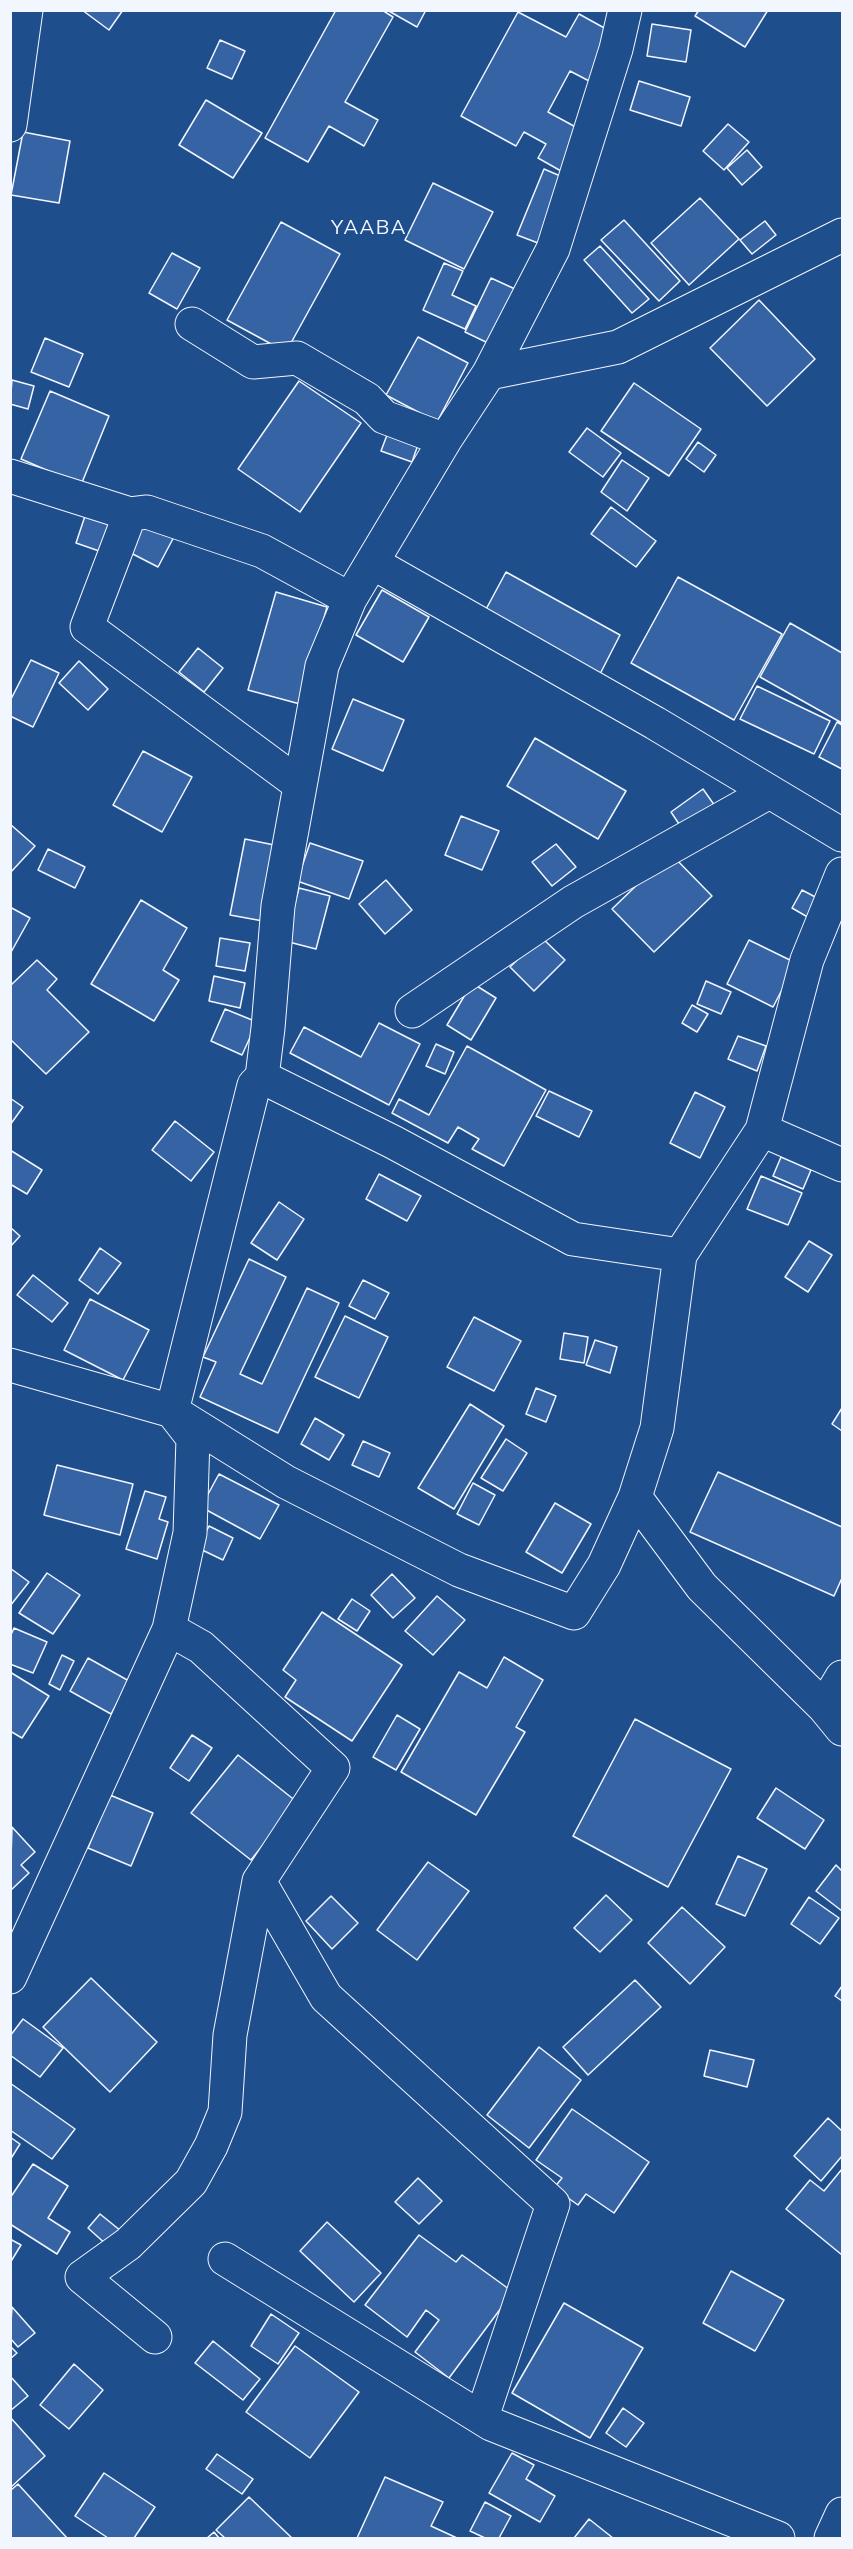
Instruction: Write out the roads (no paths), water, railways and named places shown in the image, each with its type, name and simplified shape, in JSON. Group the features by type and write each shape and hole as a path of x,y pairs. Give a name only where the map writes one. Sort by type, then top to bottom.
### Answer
{"street":[{"path":"10,125 26,10"},
{"path":"172,1411 254,1085 262,1077 278,906 322,666 350,599 444,440 489,373 553,249 616,49 626,10"},
{"path":"489,373 618,347 843,235"},
{"path":"192,324 253,362 297,358 367,399 384,417 444,440"},
{"path":"10,476 130,514 147,512 262,551 350,599"},
{"path":"130,514 87,627 299,784"},
{"path":"373,562 656,723 843,835"},
{"path":"412,1011 573,902 769,792"},
{"path":"10,1365 172,1411 286,1482 459,1570 574,1613 604,1565 634,1497 657,1428 680,1255 762,1130 807,960 843,874"},
{"path":"262,1077 393,1142 573,1239 680,1255"},
{"path":"762,1130 843,1165"},
{"path":"10,1977 169,1629 190,1533 193,1438 172,1411"},
{"path":"634,1497 702,1587 833,1718"},
{"path":"155,2337 82,2277 128,2244 191,2182 211,2146 225,2112 230,2035 259,1881 333,1768 201,1647 169,1629"},
{"path":"833,1718 843,1677"},
{"path":"259,1881 326,1997 553,2204 482,2417"},
{"path":"225,2259 491,2424 778,2538"},
{"path":"831,2538 843,2514"}],"district":[{"name":"YAABA","path":"369,228"}]}
